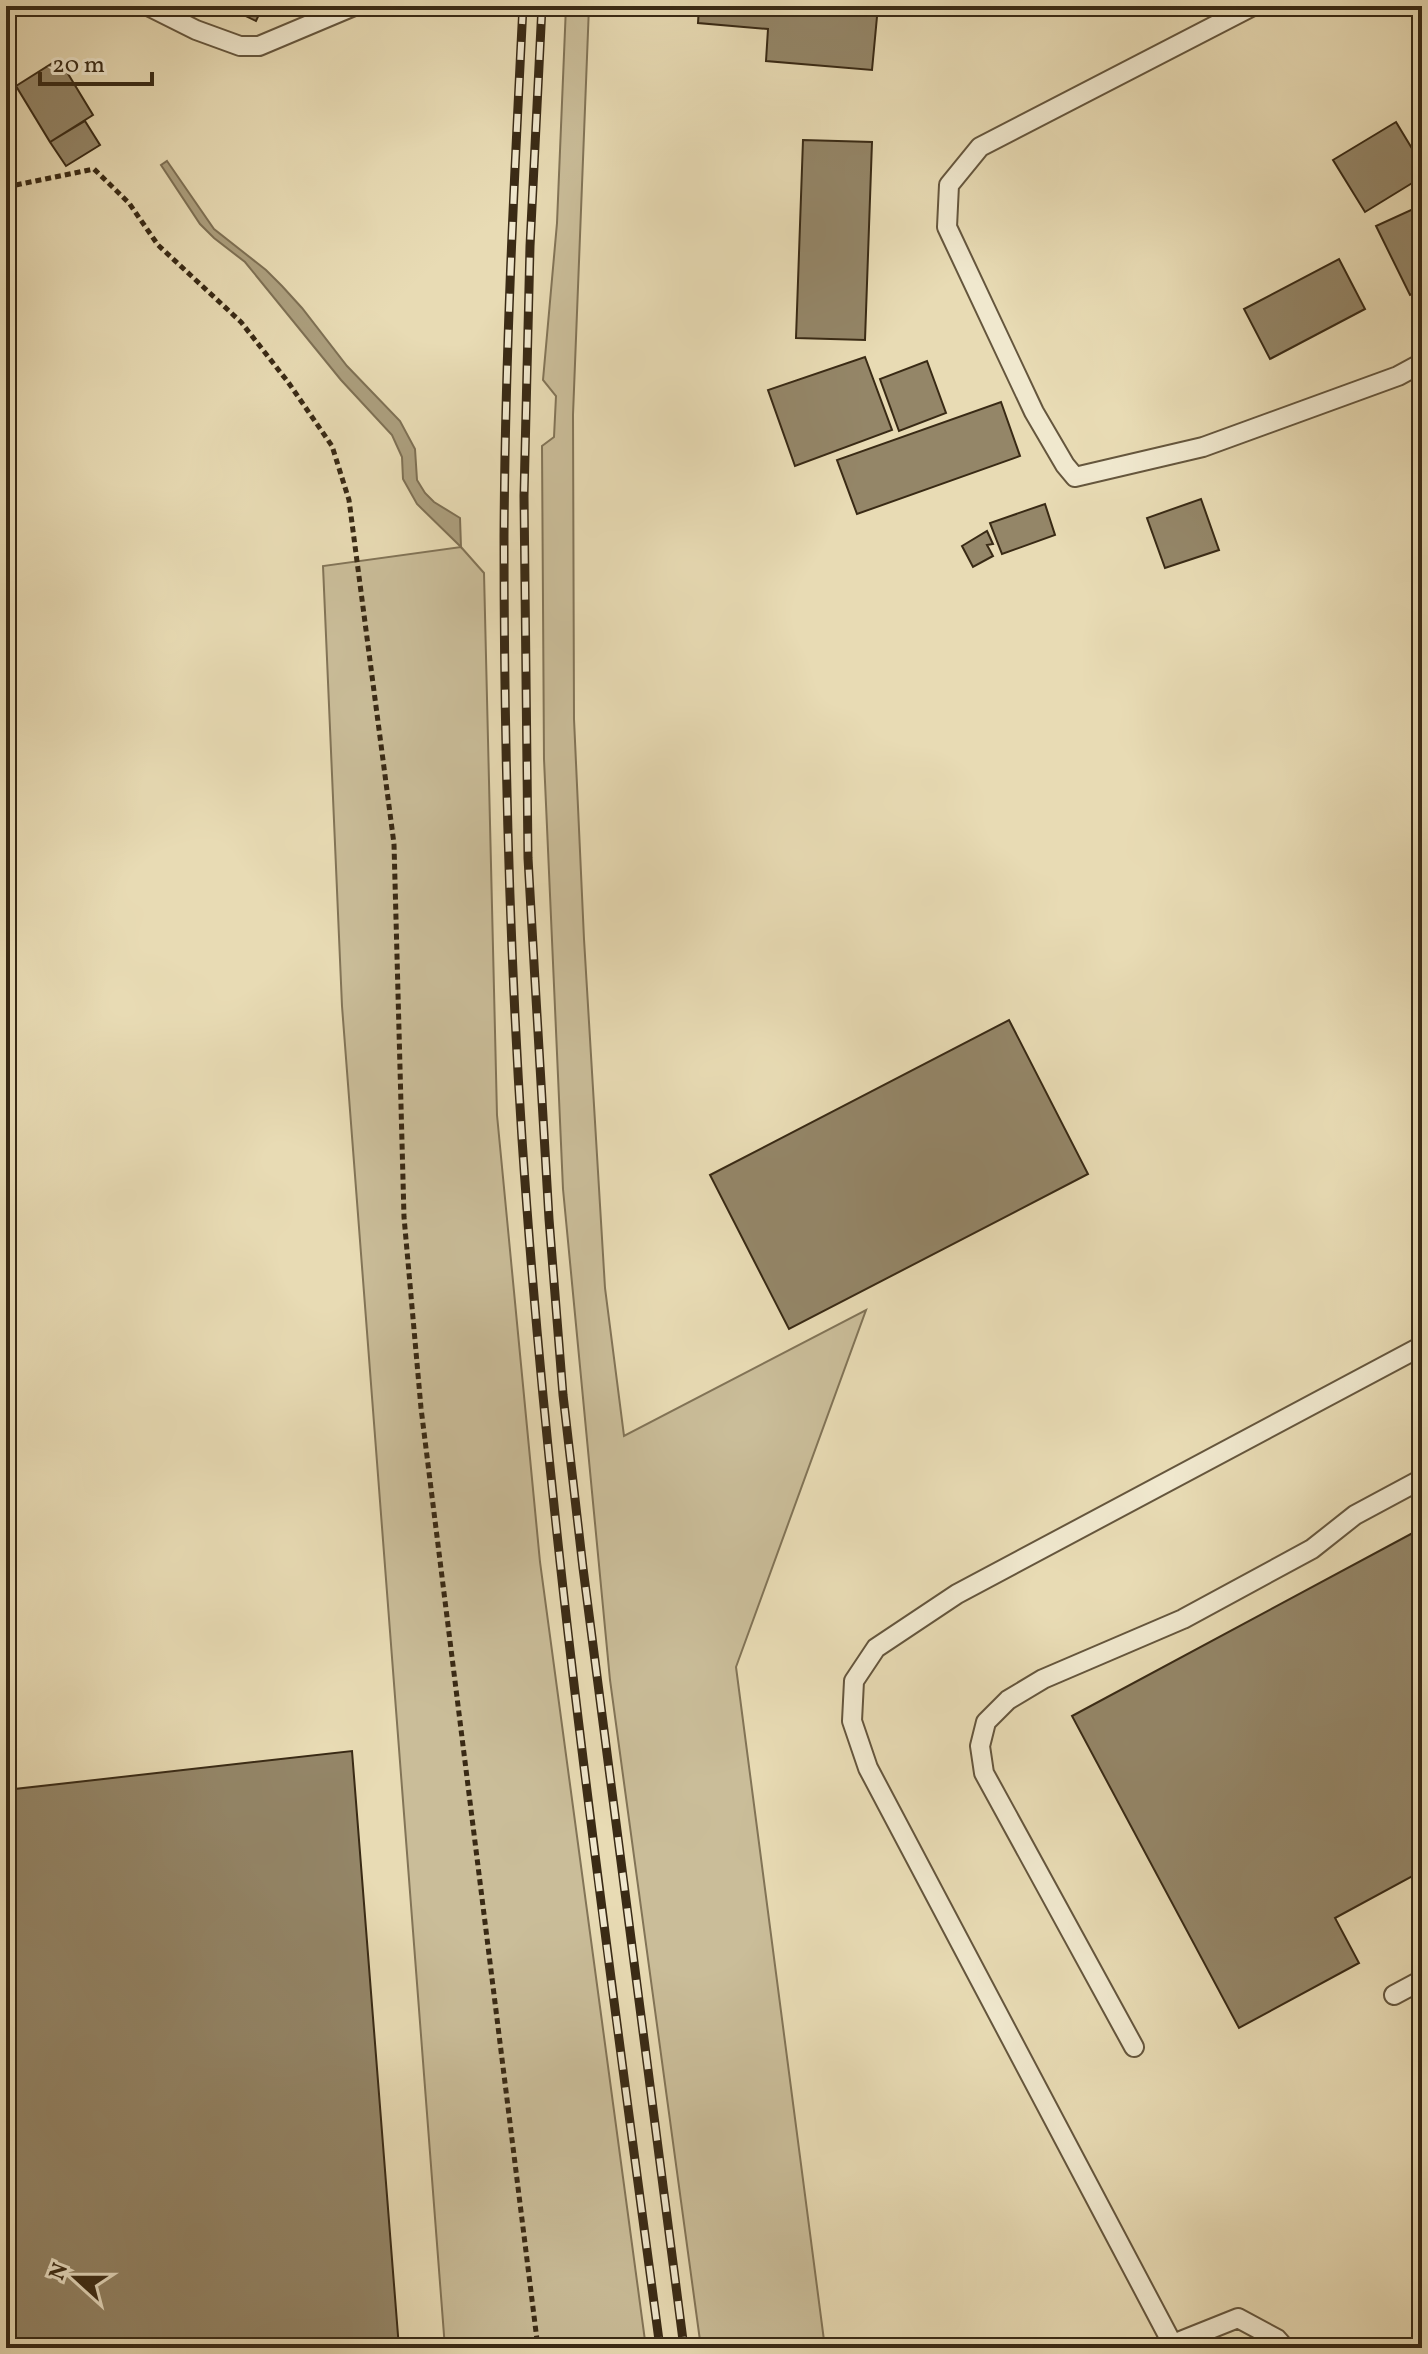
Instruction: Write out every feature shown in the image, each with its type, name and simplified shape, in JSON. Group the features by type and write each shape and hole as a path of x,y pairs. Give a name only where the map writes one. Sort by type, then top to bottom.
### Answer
{"lane":[{"path":"148,6 196,30 240,46 259,46 354,6"},
{"path":"1253,6 980,147 949,185 947,227 1034,412 1075,477 1203,447 1398,376 1422,363"},
{"path":"1285,2348 1277,2339 1238,2318 1168,2346 868,1768 852,1721 854,1681 876,1648 957,1594 1422,1346"},
{"path":"1134,2047 984,1773 980,1746 986,1722 1008,1700 1043,1679 1183,1619 1312,1549 1355,1515 1422,1479"},
{"path":"1394,1995 1422,1980"}],"path":[{"path":"6,187 94,169 129,203 158,245 241,322 278,370 332,446 349,500 394,844 404,1217 421,1408 538,2348"}],"shaded area":[{"path":"566,6 589,6 573,415 574,719 605,1288 624,1436 866,1310 736,1667 825,2348 701,2348 610,1680 563,1189 544,759 542,446 554,437 556,396 543,380 557,223"},
{"path":"167,161 214,229 282,286 347,366 400,421 415,449 417,480 425,493 460,518 461,547 417,504 403,479 402,457 392,435 341,380 245,262 200,224 161,165"},
{"path":"461,547 484,573 497,1115 540,1562 646,2348 445,2348 342,1006 323,566"}],"building":[{"path":"225,6 263,6 256,21"},
{"path":"699,6 878,6 872,70 766,61 768,29 698,23"},
{"path":"59,59 93,115 50,142 16,86"},
{"path":"85,121 100,145 66,166 50,142"},
{"path":"1396,122 1422,165 1422,177 1365,212 1333,160"},
{"path":"803,140 872,142 865,340 796,338"},
{"path":"1422,205 1422,289 1410,295 1376,226"},
{"path":"1339,259 1365,309 1270,359 1244,309"},
{"path":"865,357 892,430 795,466 768,390"},
{"path":"927,361 946,413 899,431 880,379"},
{"path":"1001,402 1020,456 857,514 837,460"},
{"path":"1201,499 1219,550 1165,568 1147,518"},
{"path":"1045,504 1055,535 1002,554 990,523"},
{"path":"987,531 993,544 987,545 993,556 973,567 962,546"},
{"path":"1009,1020 1088,1174 789,1329 710,1175"},
{"path":"1422,1528 1422,1871 1335,1918 1359,1963 1239,2028 1072,1716"},
{"path":"352,1751 399,2348 6,2348 6,1790"}],"railway":[{"path":"523,6 508,338 504,537 508,838 517,1064 534,1291 564,1594 600,1896 660,2348"},
{"path":"542,6 530,246 524,496 528,858 549,1219 563,1395 583,1568 684,2348"}]}
